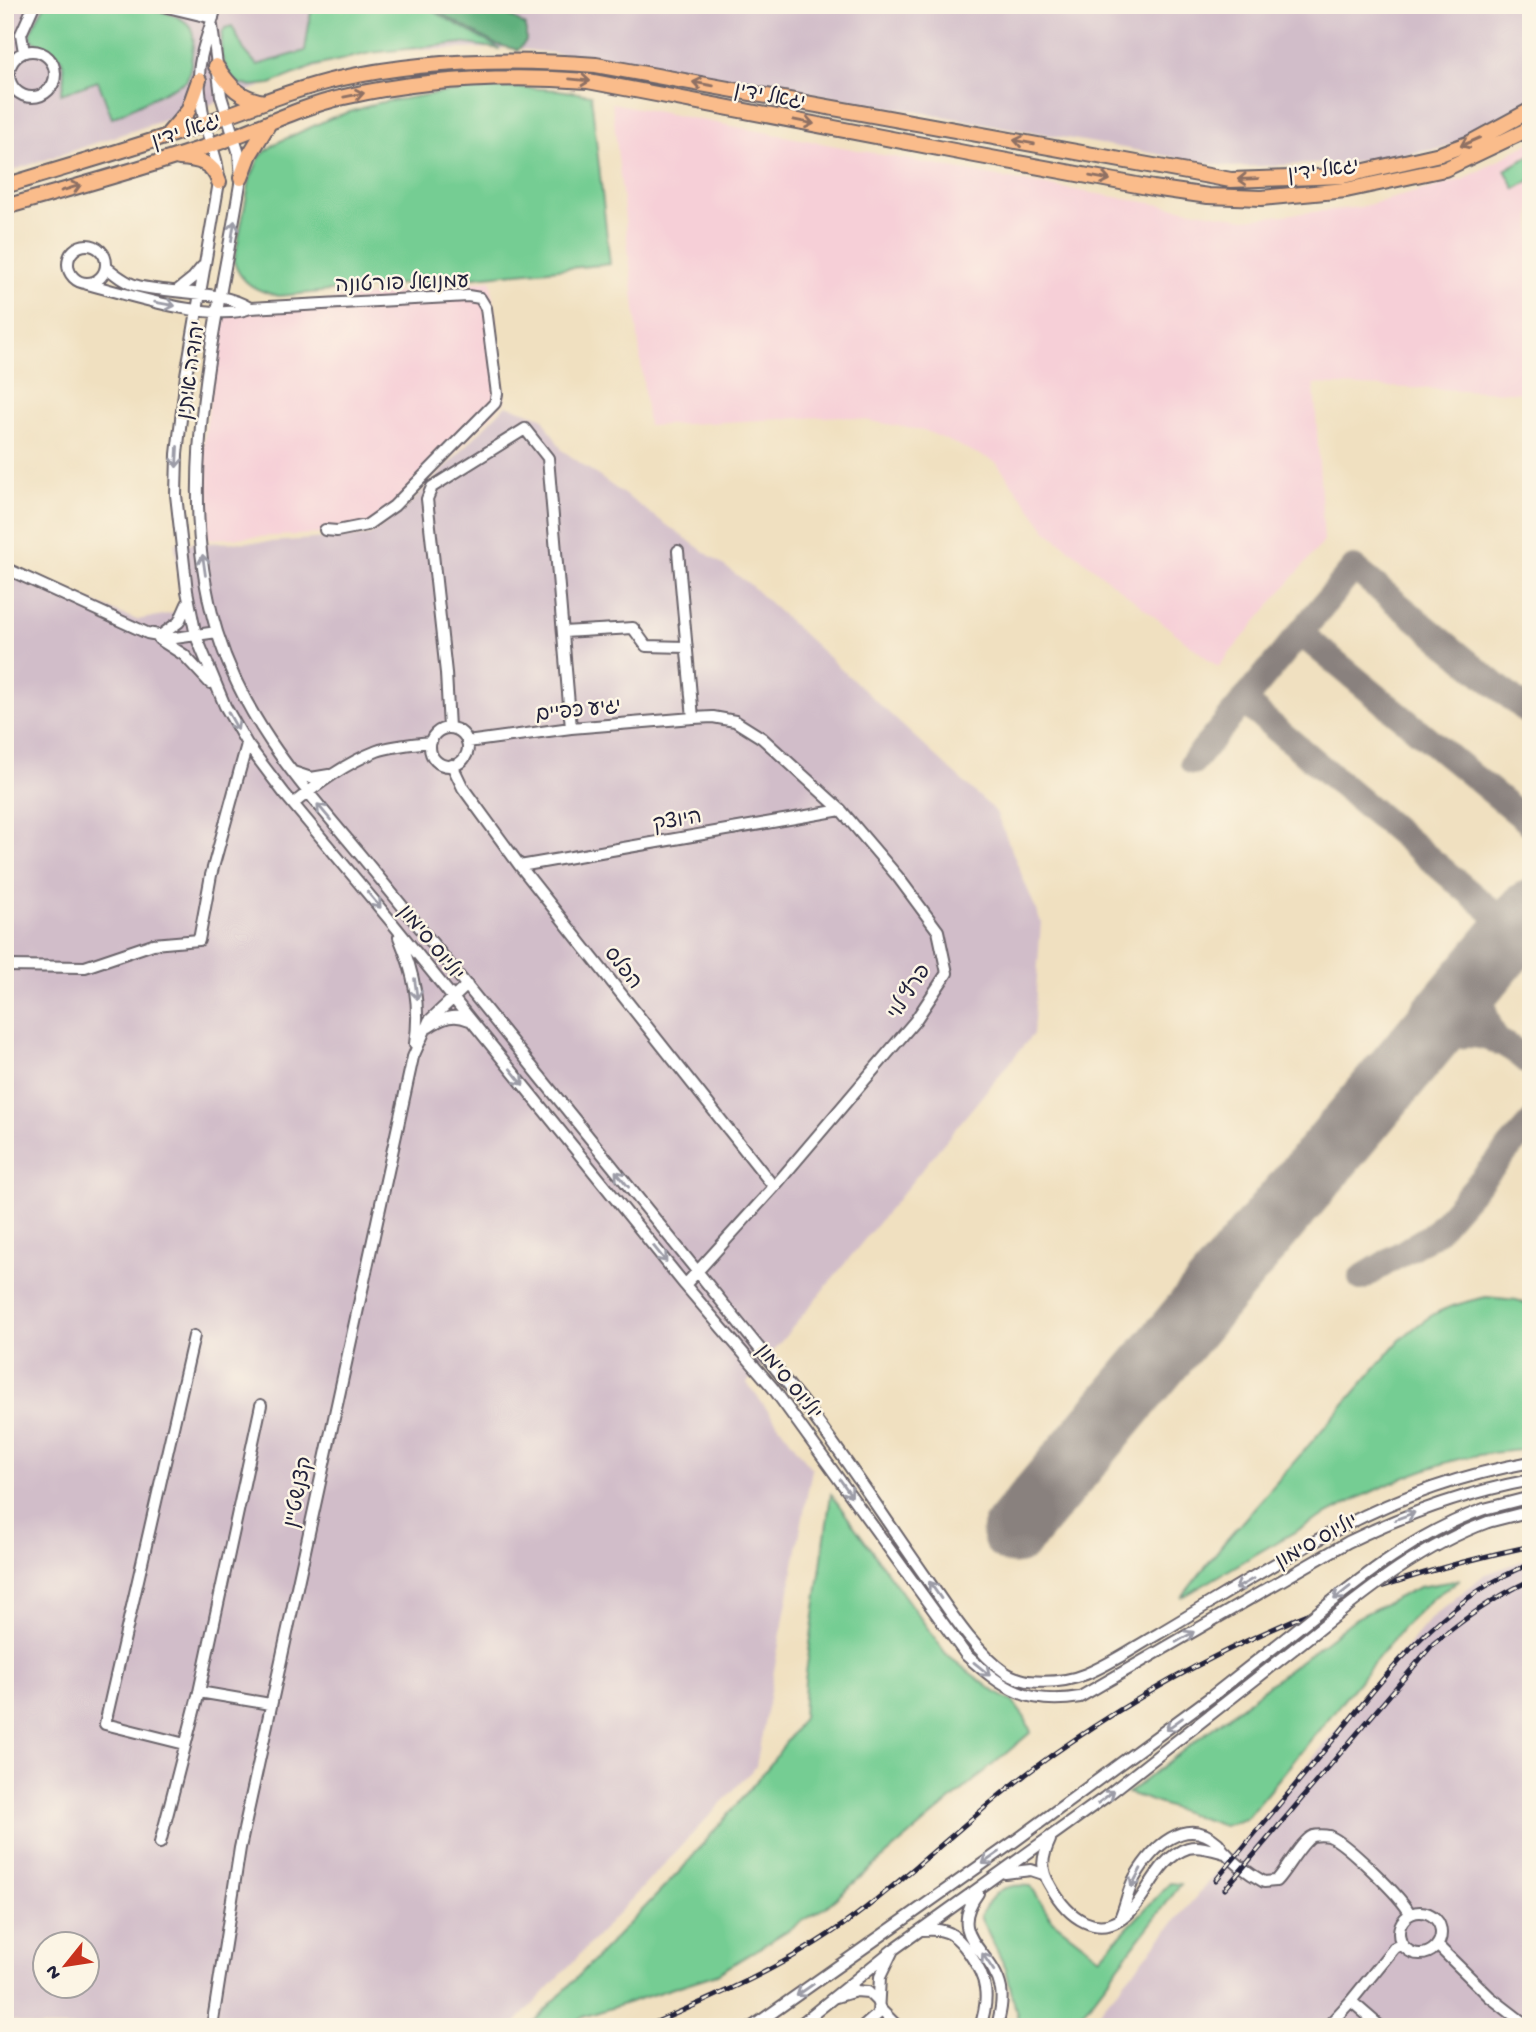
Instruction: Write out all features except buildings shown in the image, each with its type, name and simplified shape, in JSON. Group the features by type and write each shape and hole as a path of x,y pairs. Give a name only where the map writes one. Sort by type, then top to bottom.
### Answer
{"main road":[{"name":"יגאל ידין","path":"5,186 162,138 312,86 432,63 534,60 596,65 1231,180 1343,176 1428,157 1469,143 1531,110"},
{"path":"216,66 237,93 266,102"},
{"name":"יגאל ידין","path":"5,207 212,145 342,97 430,82 539,77 588,80 1153,188 1208,196 1261,198 1346,190 1445,169 1531,128"},
{"path":"162,138 188,111 199,80"},
{"path":"241,177 250,154 271,122"},
{"path":"170,158 204,163 215,171 219,182"}],"street":[{"path":"24,52 21,34 34,5"},
{"path":"159,5 213,22 216,5"},
{"name":"יהודה איתין","path":"213,22 216,66 239,154 241,177 207,375 199,448 197,498 205,573 217,632"},
{"name":"יהודה איתין","path":"196,636 178,531 177,454 196,309 219,182 219,170 205,123 199,80 201,54 213,22"},
{"path":"24,52 41,53 54,66 53,83 47,92 40,96 23,95 17,92 10,82 11,65 17,56 24,52"},
{"path":"86,246 98,249 106,267 102,276 88,284 75,279 68,268 74,250 86,246"},
{"path":"178,290 204,265"},
{"name":"עמנואל פורטונה","path":"106,267 136,286 178,290 242,302 250,308"},
{"name":"עמנואל פורטונה","path":"88,284 152,301 218,313 241,312 250,308 468,296 480,298 486,308 497,394 495,403 394,506 367,525 337,531 325,530"},
{"path":"449,728 446,673 427,499 432,487 525,429 548,458 571,728"},
{"path":"678,551 693,718"},
{"path":"5,568 147,633 184,654 220,695"},
{"path":"160,636 170,631 183,618 187,591"},
{"path":"563,632 633,628 646,646 686,647"},
{"path":"147,633 175,638 217,632"},
{"name":"יוליוס סימון","path":"217,632 244,701 291,771 807,1408 941,1599 974,1642 1007,1673 1018,1679 1048,1681 1082,1676 1340,1528 1422,1492 1468,1477 1531,1462"},
{"name":"יוליוס סימון","path":"196,636 220,695 247,744 293,804 685,1285 773,1388 966,1656 1001,1684 1028,1698 1063,1700 1080,1697 1371,1531 1454,1498 1531,1480"},
{"name":"פרץ לוי","path":"685,1285 774,1187 915,1021 947,973 938,931 898,877 841,810 762,738 735,721 713,717 693,718"},
{"name":"יגיע כפיים","path":"467,742 571,728 693,718"},
{"path":"449,728 460,732 468,748 463,760 445,765 435,759 430,748 438,732 449,728"},
{"path":"293,804 335,774 376,751 399,745 431,742"},
{"path":"5,966 85,967 153,944 199,940 211,874 247,744"},
{"name":"הפלס","path":"452,765 463,789 520,866 774,1187"},
{"path":"291,771 311,778 335,774"},
{"name":"היוצק","path":"520,866 841,810"},
{"path":"394,925 416,984 418,1016 413,1057"},
{"name":"קצנשטיין","path":"212,2027 240,1848 413,1057 434,1014 467,985"},
{"path":"424,1031 449,1016 461,1016 473,1023"},
{"path":"683,1255 697,1260 716,1251"},
{"path":"716,1251 709,1274 717,1295"},
{"path":"185,1744 105,1724 194,1336"},
{"path":"160,1843 199,1692 261,1405"},
{"path":"754,2026 1015,1842 1212,1696 1395,1553 1434,1530 1484,1509 1531,1497"},
{"path":"797,2027 894,1949 1051,1837 1404,1564 1440,1542 1488,1522 1531,1511"},
{"path":"199,1692 270,1704"},
{"path":"1120,1919 1134,1878 1162,1843 1171,1836 1197,1833 1218,1843 1225,1853 1264,1882 1276,1881 1303,1842 1313,1836 1329,1836 1373,1871 1405,1902 1410,1914"},
{"path":"1051,1837 1044,1852 1043,1874 1065,1906 1087,1925 1099,1926 1120,1919 1131,1910 1164,1864 1178,1853 1190,1847 1225,1853"},
{"path":"1000,1874 1018,1870 1043,1874"},
{"path":"982,1886 969,1904 965,1920 969,1936 995,1973 1001,1987 1002,2004 997,2027"},
{"path":"1424,1913 1436,1919 1441,1932 1437,1945 1426,1953 1412,1953 1402,1944 1399,1931 1410,1914 1424,1913"},
{"path":"921,1930 943,1930 954,1936 977,1966 985,1989 978,2025"},
{"path":"1327,2027 1394,1948 1402,1944"},
{"path":"1437,1945 1490,1997 1529,2027"},
{"path":"863,2027 874,2019 880,2009 880,1977 894,1949"},
{"path":"830,1999 863,1991 877,2001 880,2009 898,2027"},
{"path":"1351,2001 1381,2027"}],"shaded area":[{"path":"5,5 1531,5 1531,102 1503,122 1444,148 1346,163 1231,167 681,70 514,48 363,51 5,173"},
{"path":"612,103 998,177 1245,219 1360,207 1464,179 1531,142 1531,393 1314,384 1324,541 1218,667 1048,532 996,462 926,431 842,416 648,426"},
{"path":"491,280 505,401 405,505 367,532 206,539 201,460 223,313"},
{"path":"506,405 542,417 562,450 748,583 996,812 1041,922 1033,1034 747,1383 812,1469 756,1766 512,2027 36,2027 5,2019 5,572 59,589 137,620 178,612 180,604 175,543 271,542 370,535 407,507"},
{"path":"1531,1558 1531,2027 1086,2027 1432,1617 1484,1575"}],"green space":[{"path":"45,5 146,8 181,19 191,28 193,38 191,68 186,81 112,118 98,81 61,94 63,63 58,55 38,44 31,35"},
{"path":"312,5 422,5 500,49 462,43 370,53 315,66 270,84 250,86 240,84 232,78 221,55 222,33 225,28 232,26 244,50 257,65 305,51"},
{"path":"426,5 492,5 526,26 526,41 518,50 495,44"},
{"path":"510,87 591,95 610,264 279,296 257,289 241,276 234,262 250,179 260,156 276,143 331,118 378,103 439,93"},
{"path":"1531,155 1531,180 1515,189 1505,170"},
{"path":"1486,1297 1517,1300 1531,1307 1531,1449 1464,1458 1408,1476 1308,1524 1181,1598 1223,1544 1400,1340 1439,1311"},
{"path":"831,1494 947,1655 995,1692 1013,1702 1031,1732 827,1906 717,1974 583,2017 565,2027 529,2027 682,1869 770,1765 803,1718 805,1680"},
{"path":"1460,1580 1434,1597 1404,1626 1246,1819 1224,1826 1128,1793 1356,1618 1419,1587"},
{"path":"1170,1883 1181,1884 1072,2027 1016,2027 1018,2019 1006,1969 980,1916 994,1895 1012,1886 1031,1886 1052,1920 1100,1957"}],"taxiway":[{"path":"1193,762 1354,568 1531,714"},
{"path":"1300,633 1531,824"},
{"path":"1243,701 1515,931"},
{"path":"1487,965 1483,1003 1496,1039"},
{"path":"1416,1049 1447,1037 1476,1036 1504,1044 1531,1064"},
{"path":"1361,1278 1435,1233 1531,1123"}],"runway":[{"path":"1014,1532 1531,912"}],"railway":[{"path":"645,2027 760,1975 814,1944 867,1907 1041,1763 1121,1709 1176,1677 1232,1648 1348,1598 1408,1578 1531,1546"},
{"path":"1216,1880 1375,1688 1421,1638 1472,1595 1531,1564"},
{"path":"1225,1889 1433,1644 1480,1609 1531,1580"}]}
